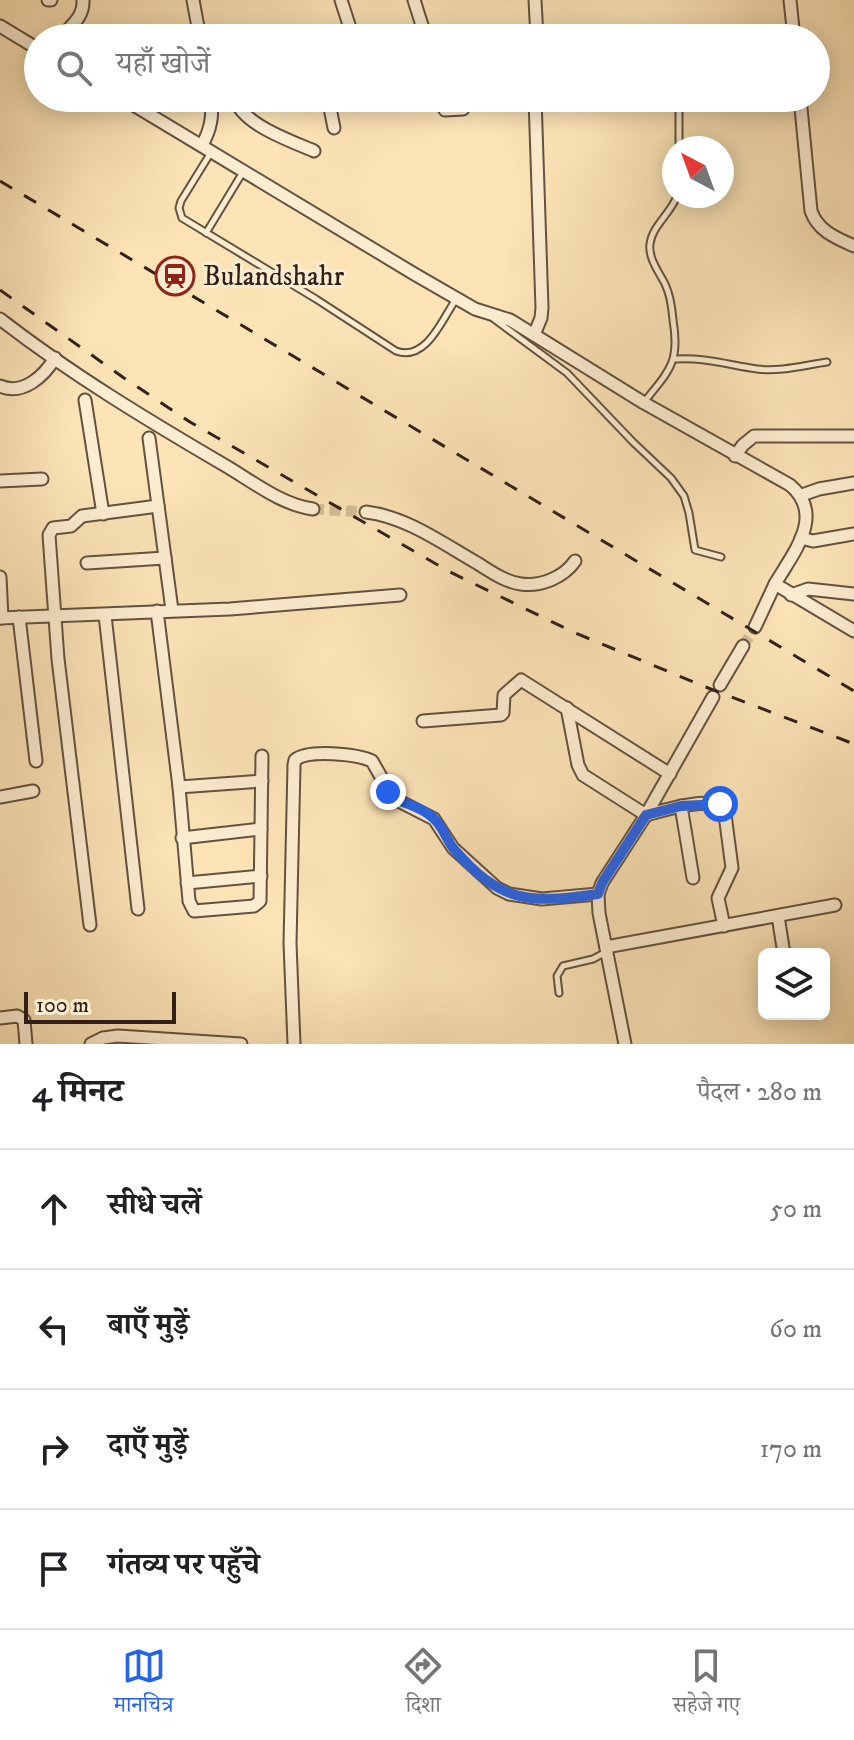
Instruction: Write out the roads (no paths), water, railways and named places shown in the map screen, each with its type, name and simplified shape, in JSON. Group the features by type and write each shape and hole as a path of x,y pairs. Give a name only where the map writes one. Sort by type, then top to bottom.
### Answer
{"street":[{"path":"73,24 84,9 83,0"},
{"path":"341,0 349,24"},
{"path":"414,0 422,24"},
{"path":"535,0 536,24"},
{"path":"790,0 793,24"},
{"path":"197,1 199,24"},
{"path":"0,26 24,41"},
{"path":"146,112 456,298 483,312 501,316 644,403 790,485 802,495 807,521 801,538 782,589 755,627"},
{"path":"207,148 212,112"},
{"path":"243,112 253,121 314,151"},
{"path":"331,112 334,128"},
{"path":"534,335 542,308 535,112"},
{"path":"802,112 815,221 833,236 854,246"},
{"path":"0,319 176,436 295,505 313,509"},
{"path":"0,386 16,388 36,381 47,372 55,358"},
{"path":"85,400 103,514"},
{"path":"735,456 754,436 854,436"},
{"path":"149,438 172,610"},
{"path":"0,481 42,479"},
{"path":"802,495 854,483"},
{"path":"90,925 56,616 50,531 71,526 82,516 158,506"},
{"path":"366,512 388,516 412,526 497,575 521,584 564,574 575,561"},
{"path":"801,538 813,541 854,534"},
{"path":"87,563 165,558"},
{"path":"0,577 1,618 230,609 400,595"},
{"path":"782,589 854,594"},
{"path":"782,589 854,631"},
{"path":"157,611 179,787 187,883 191,907 198,912 258,905 260,901 262,756"},
{"path":"105,615 138,909"},
{"path":"19,617 36,761"},
{"path":"720,685 743,646"},
{"path":"423,721 501,715 504,695 518,680 670,774"},
{"path":"625,1044 598,894 713,697"},
{"path":"567,708 578,765 583,775 646,815 681,806 716,803 726,811 732,868 718,898 724,926"},
{"path":"282,1044 294,1044 290,879 294,765 303,754 349,755 372,761 393,798 434,819 453,848 482,876 509,894 566,899 598,894"},
{"path":"179,787 262,781"},
{"path":"0,797 33,791"},
{"path":"681,806 693,878"},
{"path":"182,838 261,829"},
{"path":"187,883 261,876"},
{"path":"606,949 835,905"},
{"path":"778,916 783,948"},
{"path":"0,1018 17,1016 24,1020 26,1044"},
{"path":"91,1044 118,1036 241,1044"}],"lane":[{"path":"679,112 679,136"},
{"path":"207,148 179,208 182,218 396,351 415,353 424,346 456,298"},
{"path":"206,233 244,171"},
{"path":"644,403 675,359 677,344 667,287 651,255 650,243 670,208"},
{"path":"483,312 567,373 671,478 687,504 695,550 721,557"},
{"path":"675,359 705,358 760,369 827,362"},
{"path":"559,993 557,976 563,966 593,959 606,949"}],"tunnel":[{"path":"313,509 366,512"},
{"path":"743,646 755,627"}],"railway":[{"path":"0,181 854,691"},
{"path":"0,290 190,422 450,572 573,632 854,744"}],"place":[{"name":"Bulandshahr","path":"175,276"}]}
